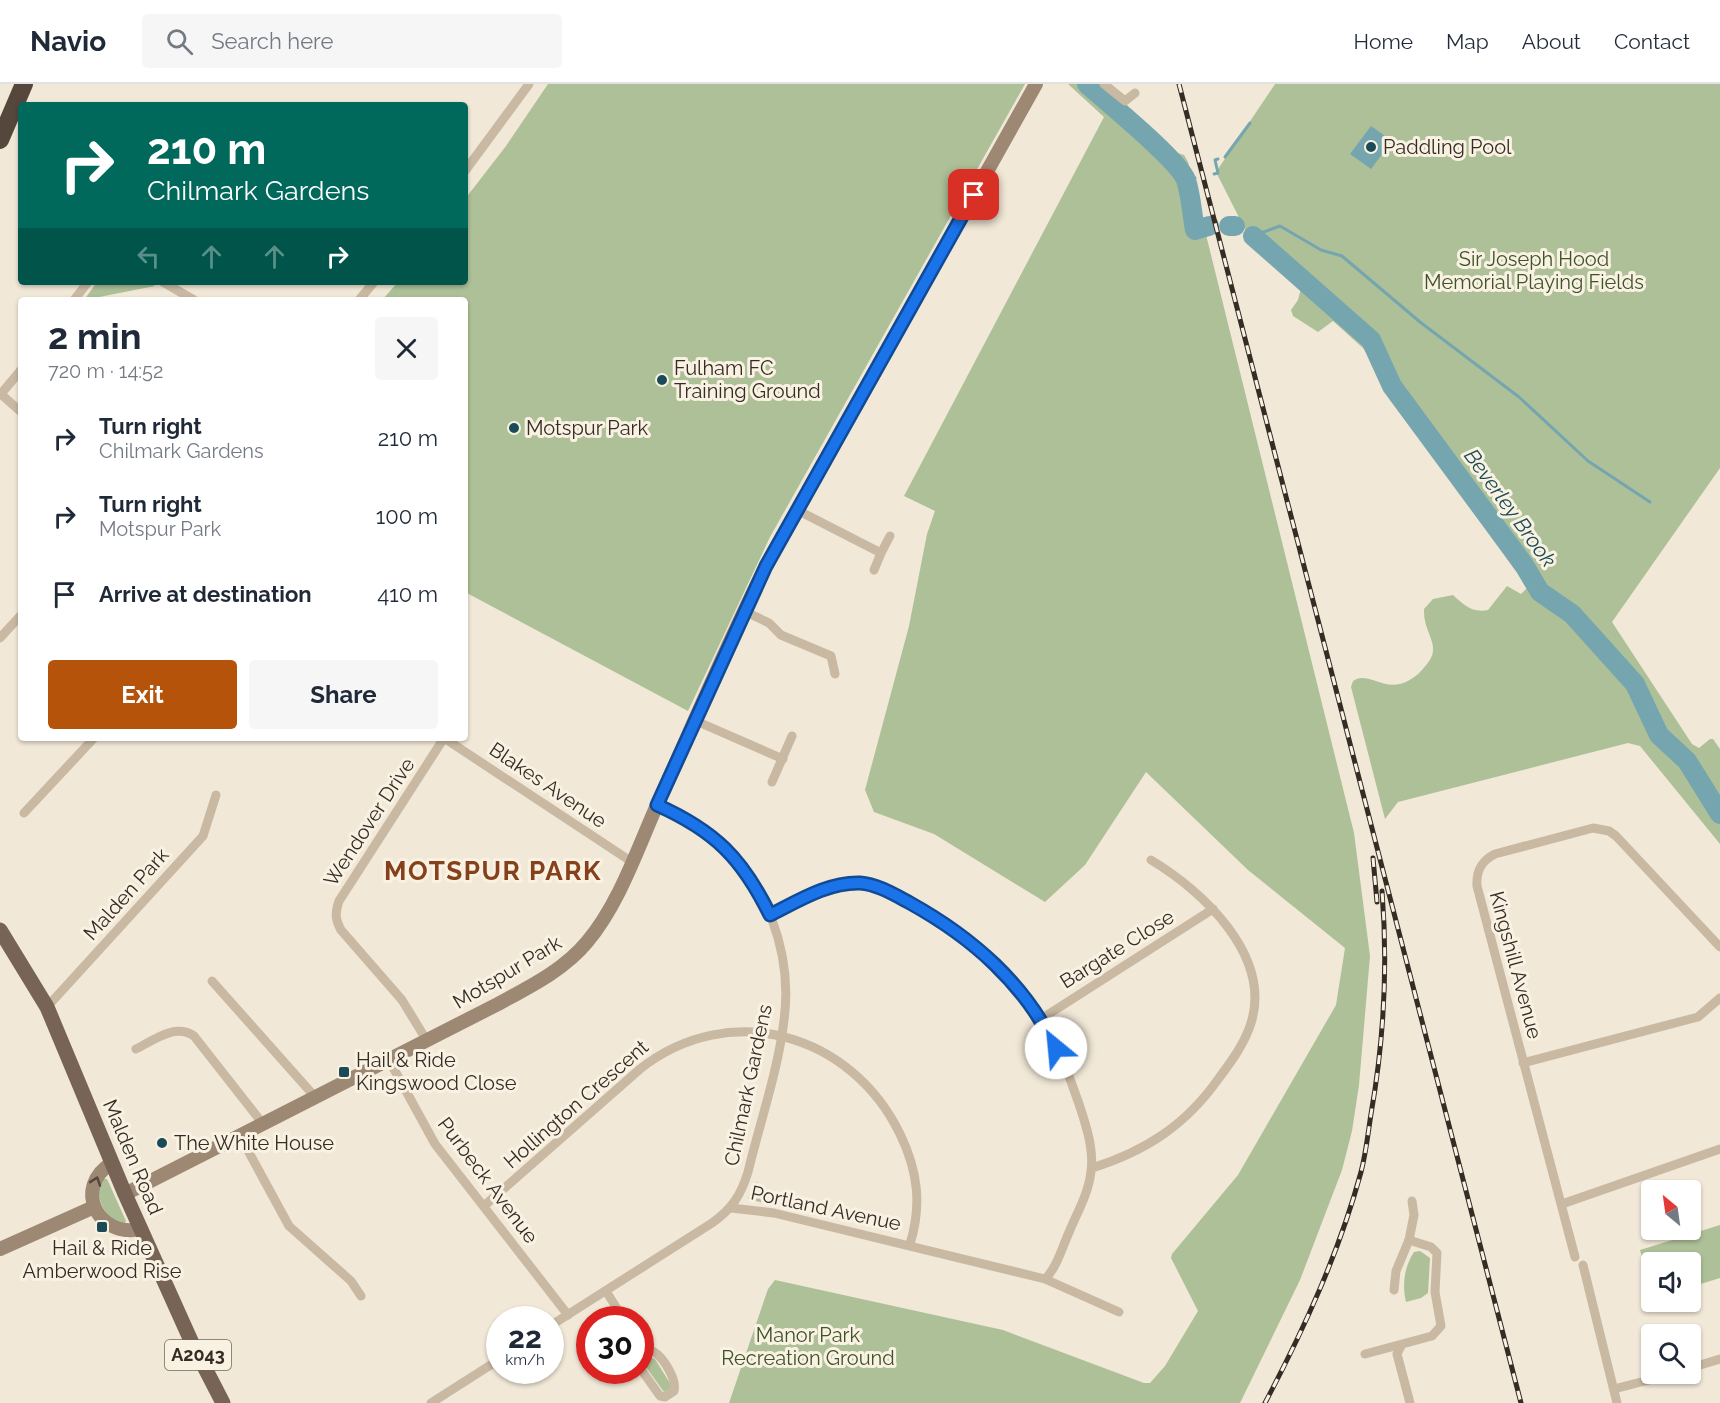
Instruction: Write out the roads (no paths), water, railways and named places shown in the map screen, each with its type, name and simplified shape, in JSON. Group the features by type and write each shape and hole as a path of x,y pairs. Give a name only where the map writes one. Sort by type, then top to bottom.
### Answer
{"highway":[{"path":"0,114 16,84"},
{"path":"0,140 24,84"}],"main road":[{"name":"Malden Road","path":"0,930 47,1007 141,1229 192,1343 223,1403"}],"street":[{"path":"468,167 529,84"},
{"name":"Motspur Park","path":"126,1194 521,992 577,953 597,930 632,862 744,611 797,510 1036,84"},
{"path":"1104,84 1125,101 1135,93"},
{"path":"76,297 86,285"},
{"path":"168,285 189,297"},
{"path":"362,297 372,285"},
{"path":"18,373 0,394 18,409"},
{"path":"797,510 881,553"},
{"path":"874,570 890,536"},
{"path":"744,611 769,623 781,635 831,656 835,674"},
{"path":"0,638 18,618"},
{"path":"696,721 783,759"},
{"path":"772,782 792,736"},
{"path":"24,813 91,741"},
{"name":"Wendover Drive","path":"427,1041 402,1000 340,930 335,920 339,901 442,741"},
{"name":"Blakes Avenue","path":"449,741 632,862"},
{"name":"Malden Park","path":"47,1007 204,836 216,795"},
{"name":"Chilmark Gardens","path":"657,805 702,828 724,846 750,880 770,915 783,964 786,1002 782,1036 746,1180 731,1208"},
{"name":"Kingshill Avenue","path":"1575,1257 1477,886 1478,870 1488,857 1593,828 1609,831 1720,947"},
{"name":"Bargate Close","path":"1092,1168 1146,1144 1187,1118 1202,1103 1243,1041 1252,1023 1254,986 1241,950 1213,909 1167,870 1151,860"},
{"path":"770,915 837,886 862,883 877,887 927,913 975,945 1012,981 1041,1019 1063,1062 1076,1096 1090,1144 1092,1168 1081,1205 1045,1279"},
{"name":"Bargate Close","path":"1041,1019 1213,909"},
{"path":"212,981 316,1098"},
{"path":"1523,1063 1698,1017 1720,998"},
{"path":"136,1049 171,1032 187,1031 194,1036 263,1124"},
{"name":"Hollington Crescent","path":"484,1206 640,1069 664,1052 689,1040 715,1034 754,1032 782,1036 814,1048 843,1064 866,1084 887,1111 909,1153 918,1190 918,1217 910,1244"},
{"name":"Purbeck Avenue","path":"389,1060 429,1134 568,1315"},
{"path":"240,1136 289,1226 351,1281 361,1296"},
{"path":"1562,1204 1720,1149"},
{"path":"112,1163 97,1174 93,1184 94,1207 106,1223 129,1232 141,1229"},
{"path":"1394,1290 1396,1271 1409,1240 1414,1215 1412,1201"},
{"path":"0,1249 94,1207"},
{"name":"Portland Avenue","path":"564,1317 731,1208 774,1213 910,1244 1045,1279 1119,1312"},
{"path":"1365,1354 1401,1346 1432,1336 1440,1330 1442,1323 1435,1292 1437,1253 1431,1247 1409,1240"},
{"path":"1583,1265 1617,1403"},
{"path":"606,1291 615,1306"},
{"path":"1401,1346 1396,1354 1410,1403"},
{"path":"651,1384 660,1396 670,1395 674,1391 674,1380 654,1351"},
{"path":"1701,1365 1720,1359"},
{"path":"431,1403 486,1368"},
{"path":"1614,1389 1641,1382"}],"water":[{"name":"Paddling Pool","path":"1371,126 1392,141 1371,169 1350,154"}],"waterway":[{"name":"Beverley Brook","path":"1087,84 1157,145 1181,171 1188,186 1195,230 1209,226"},
{"path":"1225,157 1250,123"},
{"path":"1214,174 1218,173 1215,160 1218,159"},
{"path":"1186,180 1195,178"},
{"name":"Beverley Brook","path":"1229,226 1235,226"},
{"path":"1253,236 1280,226 1321,250 1342,256 1420,322 1519,397 1588,461 1650,502"},
{"name":"Beverley Brook","path":"1253,236 1371,340 1392,386 1524,565 1540,592 1572,614 1635,684 1659,735 1687,761 1720,814"}],"railway":[{"path":"1179,84 1521,1403"},
{"path":"1373,858 1377,902"},
{"path":"1265,1403 1331,1261 1363,1165 1382,1031 1385,975 1382,891"}],"place":[{"name":"Paddling Pool","path":"1371,147"},
{"name":"Fulham FC Training Ground","path":"662,380"},
{"name":"Motspur Park","path":"514,428"},
{"name":"Hail & Ride Kingswood Close","path":"344,1072"},
{"name":"The White House","path":"162,1143"},
{"name":"Hail & Ride Amberwood Rise","path":"102,1227"}],"district":[{"name":"MOTSPUR PARK","path":"493,871"}],"park label":[{"name":"Sir Joseph Hood Memorial Playing Fields","path":"1534,270"},
{"name":"Manor Park Recreation Ground","path":"808,1346"}]}
